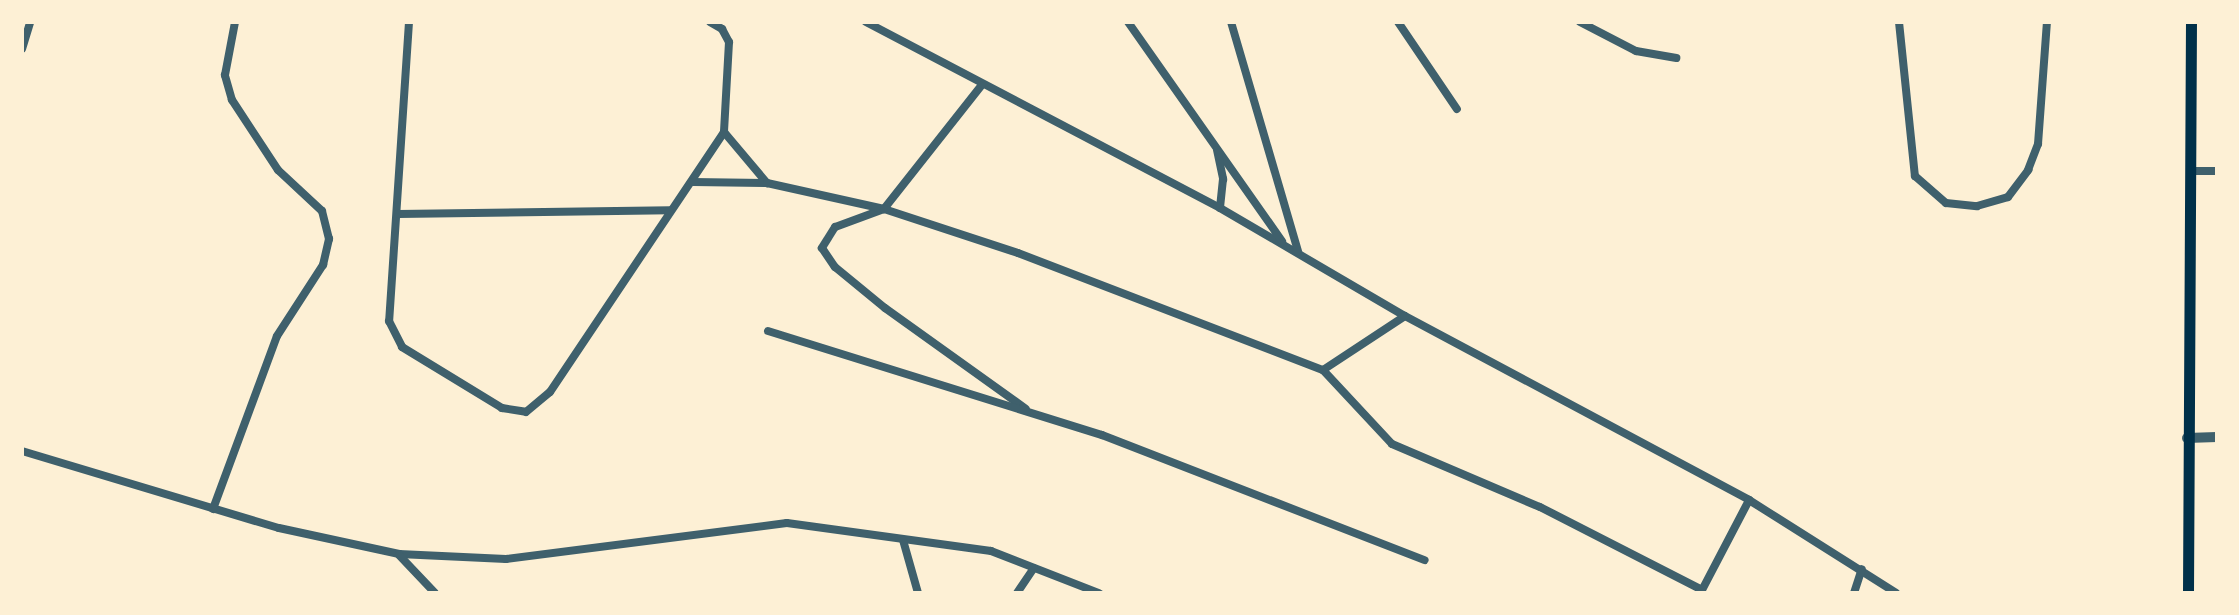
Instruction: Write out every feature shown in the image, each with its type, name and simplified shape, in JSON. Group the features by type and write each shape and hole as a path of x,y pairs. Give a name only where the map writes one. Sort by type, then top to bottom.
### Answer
{"main road":[{"path":"2188,593 2191,22"}],"street":[{"path":"22,49 30,22"},
{"path":"213,509 277,336 323,265 329,239 322,211 278,170 232,100 225,75 235,22"},
{"path":"409,22 389,321 402,347 502,408 526,412 550,392 724,132 729,42 722,29 710,22"},
{"path":"866,22 981,86 1220,208 1405,316 1749,500 1896,593"},
{"path":"1128,22 1284,244"},
{"path":"1231,22 1298,252"},
{"path":"1398,22 1457,109"},
{"path":"1580,22 1636,51 1676,58"},
{"path":"1605,22 1612,36"},
{"path":"1899,22 1915,176 1946,203 1977,206 2008,197 2028,170 2038,144 2047,22"},
{"path":"981,86 884,209 835,227 827,235 822,248 835,267 1032,414"},
{"path":"724,132 767,183"},
{"path":"1216,145 1223,179 1220,208"},
{"path":"2190,171 2217,171"},
{"path":"693,182 767,183 884,209 1018,253 1323,370 1392,444 1427,464 1496,486 1702,591 1749,500"},
{"path":"398,214 670,210"},
{"path":"1323,370 1405,316"},
{"path":"768,331 1102,435 1425,560"},
{"path":"2187,438 2217,437"},
{"path":"22,451 213,509 399,554 506,559 787,523 991,551 1099,593"},
{"path":"903,540 918,593"},
{"path":"399,554 435,593"},
{"path":"1017,593 1034,568"},
{"path":"1854,593 1862,569"}]}
